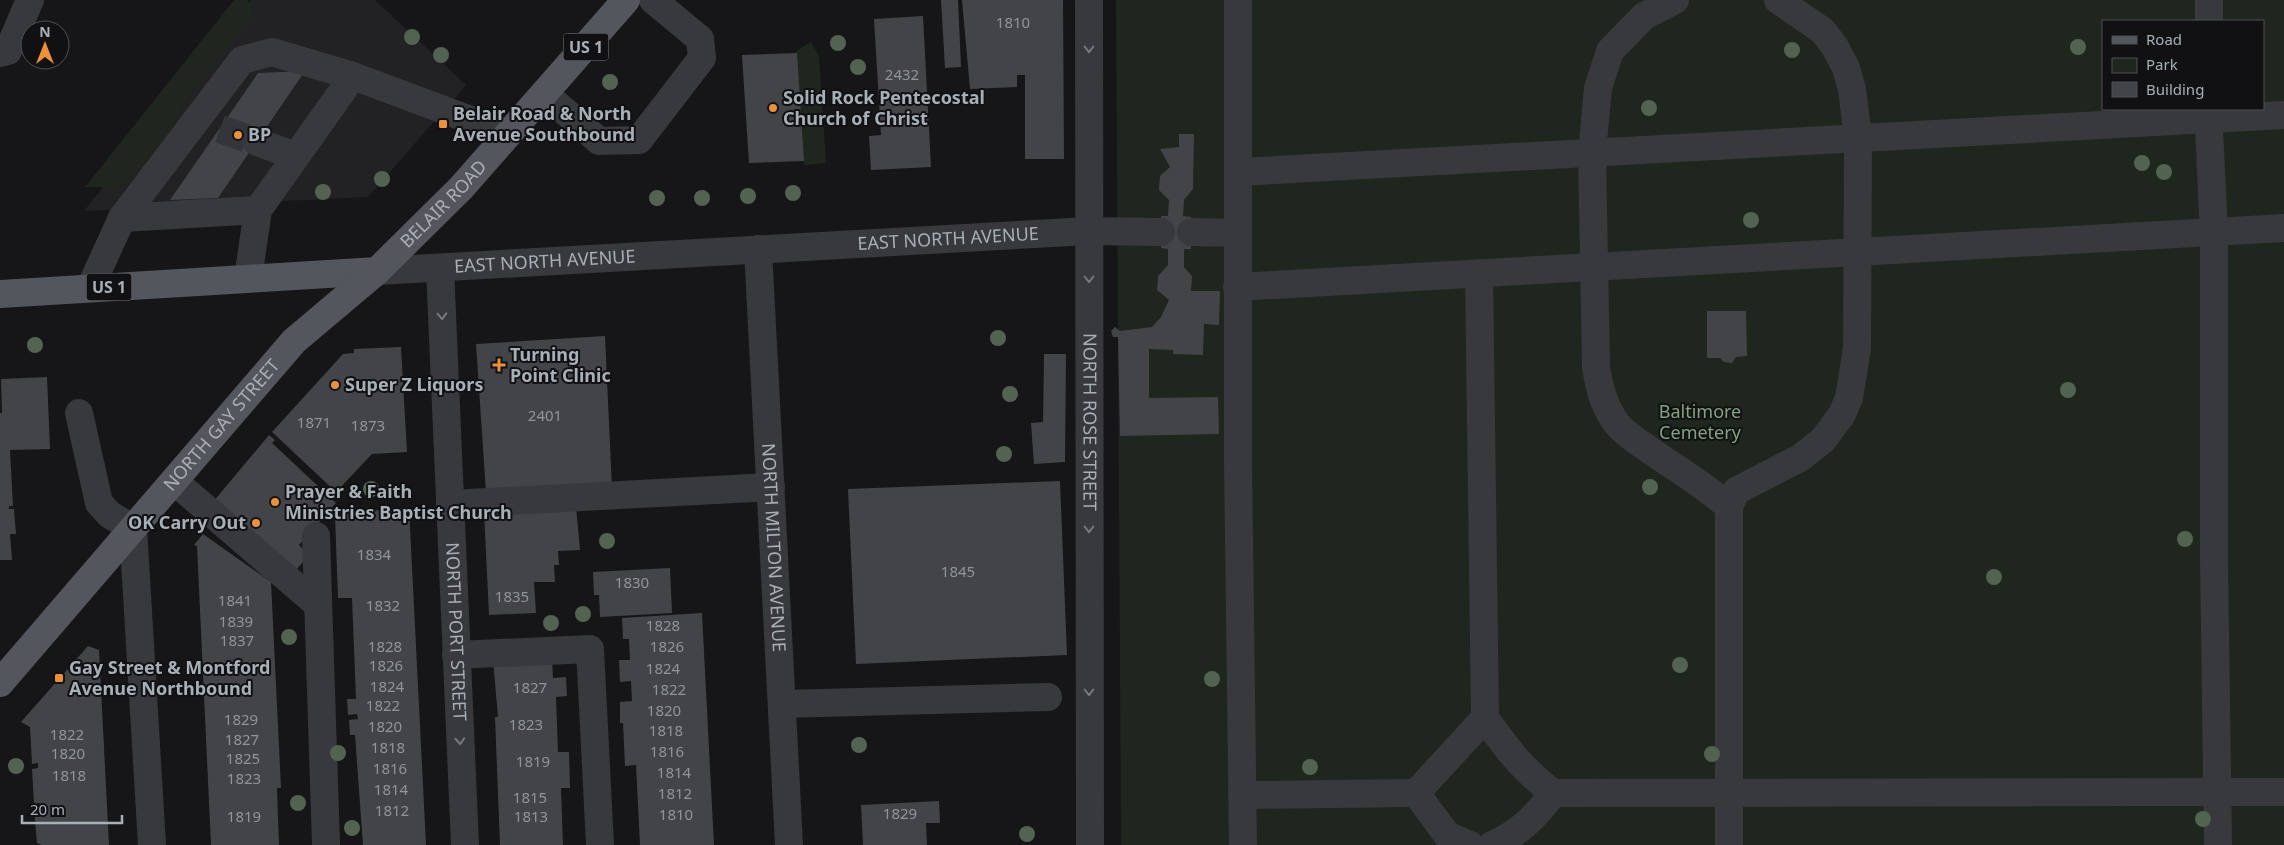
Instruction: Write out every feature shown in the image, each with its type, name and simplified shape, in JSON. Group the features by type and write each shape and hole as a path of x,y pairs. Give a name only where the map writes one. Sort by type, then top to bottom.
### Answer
{"main road":[{"name":"BELAIR ROAD","path":"377,271 461,188 626,0"},
{"name":"EAST NORTH AVENUE","path":"0,294 377,271"},
{"name":"NORTH GAY STREET","path":"0,683 294,340 377,271"}],"street":[{"path":"0,53 8,51 30,0"},
{"path":"545,94 599,141 639,140 702,58 700,39 653,0"},
{"name":"NORTH ROSE STREET","path":"1089,0 1090,845"},
{"path":"1238,0 1237,287 1243,845"},
{"path":"1675,0 1644,16 1610,51 1598,88 1592,153 1596,367 1599,387 1608,410 1618,426 1632,438 1715,494 1729,507"},
{"path":"1730,845 1729,507 1736,491 1800,458 1823,440 1842,414 1849,398 1857,348 1859,252 1858,138 1852,89 1846,68 1835,47 1822,31 1809,20 1778,0"},
{"path":"2209,0 2209,20"},
{"path":"90,288 122,218 208,125 242,60 272,52 353,76 508,134"},
{"path":"248,278 258,210 353,76"},
{"path":"1238,172 1858,138 2208,114 2284,115"},
{"path":"2208,114 2214,232 2214,560 2218,845"},
{"path":"256,142 296,156"},
{"path":"122,218 258,210"},
{"path":"1237,287 2284,228"},
{"name":"EAST NORTH AVENUE","path":"377,271 1089,231 1161,232"},
{"path":"1191,232 1237,233"},
{"name":"NORTH MILTON AVENUE","path":"758,249 789,845"},
{"name":"NORTH PORT STREET","path":"440,268 465,845"},
{"path":"1480,273 1486,718 1516,761 1532,777 1553,793 2284,792"},
{"path":"80,413 99,503 110,516 133,528 152,845"},
{"path":"174,481 318,606"},
{"path":"450,504 771,487"},
{"path":"316,536 326,845"},
{"path":"456,655 590,649 600,845"},
{"path":"782,704 1048,696"},
{"path":"1242,795 1416,793 1486,718"},
{"path":"1416,793 1447,835 1470,845"},
{"path":"1492,845 1511,836 1526,825 1539,812 1553,793"}],"shaded area":[{"path":"251,0 375,0 466,85 368,197 84,211"}],"green space":[{"path":"234,0 247,0 255,13 182,104 169,140 120,188 85,187"},
{"name":"Baltimore Cemetery","path":"1116,0 2284,0 2284,845 1121,845"},
{"path":"811,42 819,56 826,163 804,165 796,51"}],"building":[{"path":"941,0 958,0 961,67 945,68"},
{"path":"962,0 1063,0 1064,159 1025,159 1025,75 1017,75 1017,87 970,89"},
{"path":"923,16 931,167 871,170 869,136 881,135 874,19"},
{"name":"Solid Rock Pentecostal Church of Christ","path":"797,53 804,161 749,163 742,55"},
{"name":"BP","path":"305,71 218,198 170,200 258,73"},
{"path":"1179,134 1194,134 1193,189 1184,200 1183,216 1191,217 1191,249 1184,249 1184,267 1192,276 1191,291 1220,291 1219,325 1204,324 1203,355 1173,354 1173,350 1149,349 1149,398 1218,397 1219,434 1120,436 1118,337 1113,337 1111,331 1115,327 1120,331 1152,327 1161,317 1169,300 1157,290 1158,276 1168,265 1168,249 1161,248 1161,216 1168,216 1169,200 1159,190 1160,176 1170,167 1160,149 1179,147"},
{"path":"1707,311 1746,311 1747,356 1736,357 1732,363 1724,362 1720,358 1707,358"},
{"path":"605,336 612,488 486,493 476,344"},
{"path":"401,347 407,452 372,454 336,492 272,432 343,354 354,353 354,349"},
{"path":"1044,354 1066,354 1065,462 1034,464 1031,423 1043,422"},
{"path":"47,377 50,449 10,450 13,506 9,506 9,509 14,509 16,534 10,534 12,560 0,560 1,379"},
{"path":"269,435 275,440 272,443 336,503 299,545 309,555 295,571 213,502"},
{"path":"1060,481 1067,655 856,664 848,489"},
{"path":"576,506 580,550 558,551 559,565 554,565 555,582 534,582 536,613 489,615 484,512"},
{"path":"409,507 426,845 363,845 355,735 350,735 349,720 358,719 357,714 348,715 347,699 356,699 352,598 338,598 335,515"},
{"path":"203,534 271,582 281,788 277,788 279,845 211,845 197,546 194,545"},
{"path":"670,568 672,613 600,617 599,595 594,595 593,572"},
{"path":"702,613 714,845 640,845 636,765 625,766 623,723 620,723 620,702 632,701 631,681 620,682 619,660 630,660 629,639 623,639 622,618"},
{"path":"88,646 99,650 109,845 42,845 37,843 34,809 40,809 40,803 34,804 32,769 38,768 38,763 32,764 30,727 21,722"},
{"path":"552,658 553,678 566,677 567,696 556,697 558,752 569,752 570,788 561,788 563,845 500,845 495,717 498,717 493,660"},
{"path":"939,801 940,823 926,823 927,845 863,845 861,805"}],"tunnel":[{"path":"220,129 257,142"}],"place":[{"name":"Solid Rock Pentecostal Church of Christ","path":"773,108"},
{"name":"Belair Road & North Avenue Southbound","path":"443,124"},
{"name":"BP","path":"238,135"},
{"name":"Turning Point Clinic","path":"499,365"},
{"name":"Super Z Liquors","path":"335,385"},
{"name":"Prayer & Faith Ministries Baptist Church","path":"275,502"},
{"name":"OK Carry Out","path":"256,523"},
{"name":"Gay Street & Montford Avenue Northbound","path":"59,678"}]}
